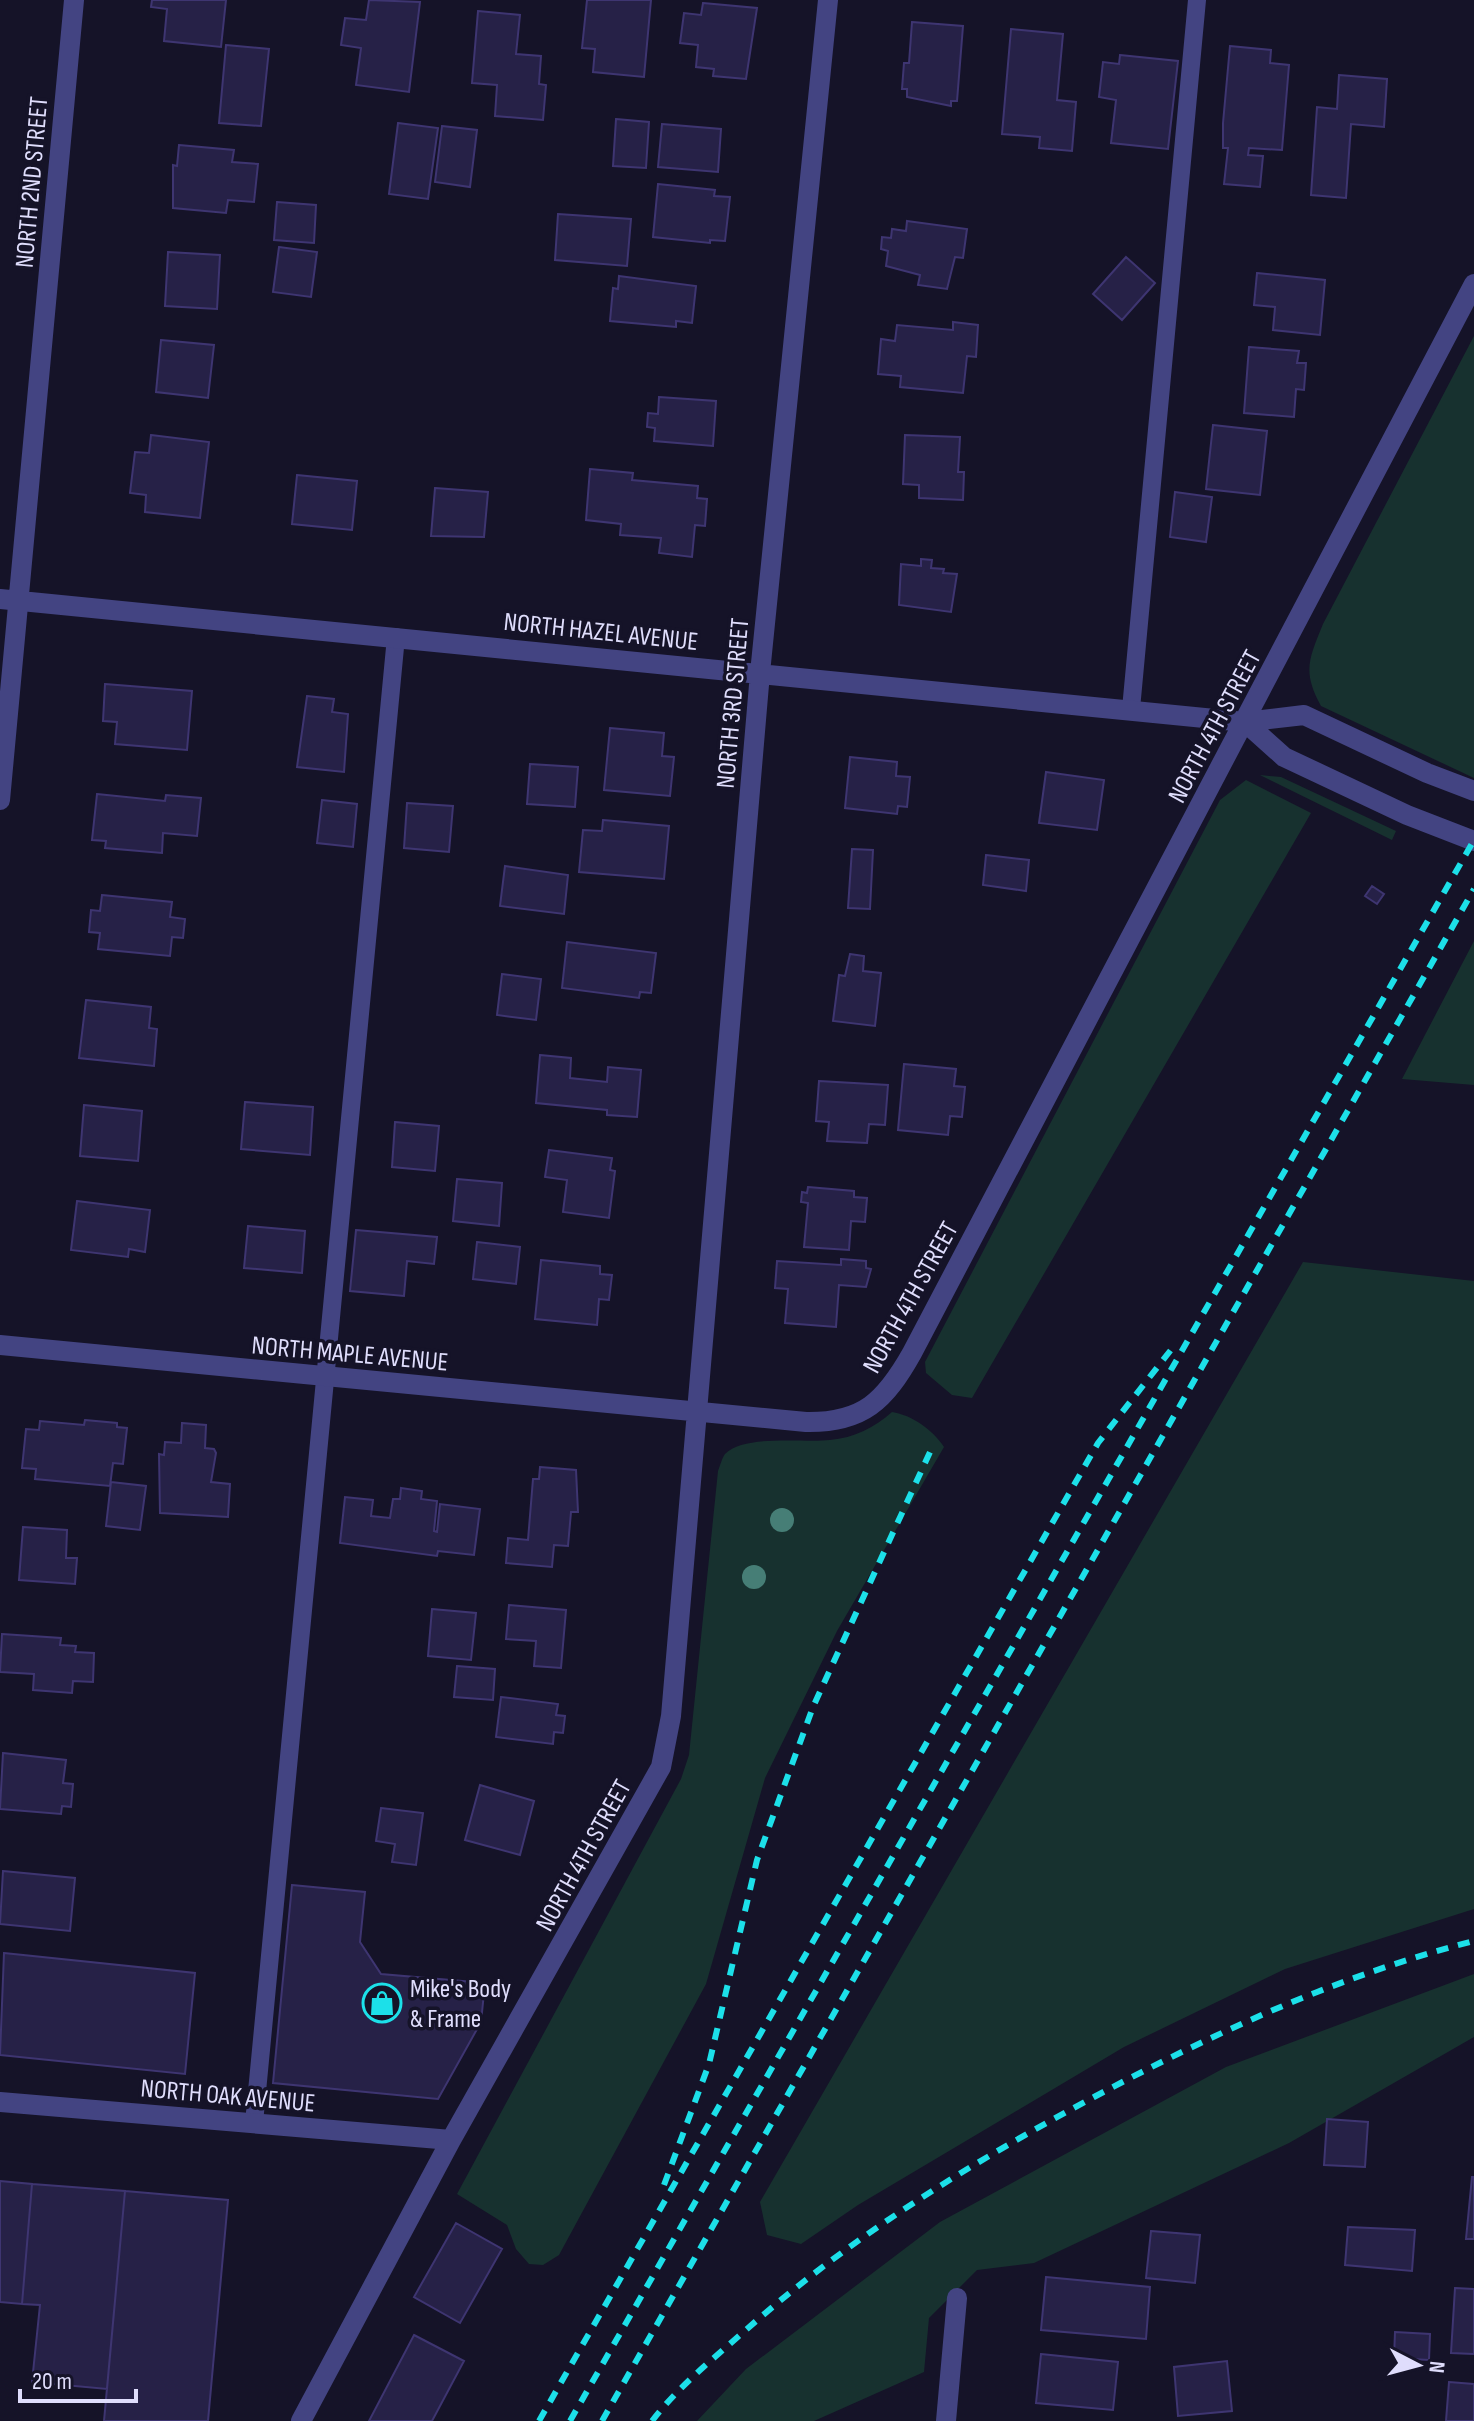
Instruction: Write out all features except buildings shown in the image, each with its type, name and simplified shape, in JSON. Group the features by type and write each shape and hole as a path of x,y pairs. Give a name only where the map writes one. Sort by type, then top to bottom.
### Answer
{"street":[{"name":"NORTH 2ND STREET","path":"0,800 9,600 74,0"},
{"name":"NORTH 3RD STREET","path":"695,1412 760,673 828,0"},
{"name":"NORTH 4TH STREET","path":"301,2421 451,2140 661,1767 671,1716 695,1412 825,1422 857,1416 890,1391 1474,284"},
{"name":"NORTH HAZEL AVENUE","path":"9,600 1245,722 1304,715 1427,773 1474,791"},
{"path":"1245,722 1284,757 1407,815 1474,841"},
{"name":"NORTH MAPLE AVENUE","path":"0,1345 695,1412"},
{"name":"NORTH OAK AVENUE","path":"0,2102 451,2140"},
{"path":"946,2421 957,2298"}],"lane":[{"path":"1131,709 1197,0"},
{"path":"254,2123 396,637"}],"green space":[{"path":"1474,336 1474,778 1321,706 1311,683 1310,665 1323,624"},
{"path":"1260,775 1281,777 1396,831 1392,840"},
{"path":"1246,780 1311,813 972,1398 952,1395 926,1373 925,1362 1220,800"},
{"path":"1474,941 1474,1085 1402,1079"},
{"path":"1303,1262 1474,1281 1474,1909 1285,1969 1124,2047 858,2205 801,2244 767,2235 760,2202"},
{"path":"892,1412 921,1424 944,1447 837,1631 765,1778 706,1984 559,2255 543,2265 529,2264 516,2249 507,2225 457,2194 681,1779 689,1755 718,1471 723,1458 734,1448 746,1444 847,1437 871,1427"},
{"path":"1474,1974 1474,2037 1289,2143 1034,2263 977,2270 929,2318 924,2372 814,2421 697,2421 746,2369 940,2222 1226,2067"}],"railway":[{"path":"570,2421 1474,840"},
{"path":"602,2421 1474,889"},
{"path":"539,2421 1098,1443 1174,1346"},
{"path":"664,2185 709,2064 757,1860 813,1707 930,1452"},
{"path":"652,2421 710,2362 828,2263 914,2203 1003,2148 1140,2073 1280,2007 1375,1971 1474,1941"}],"place":[{"name":"Mike's Body & Frame","path":"382,2003"}]}
